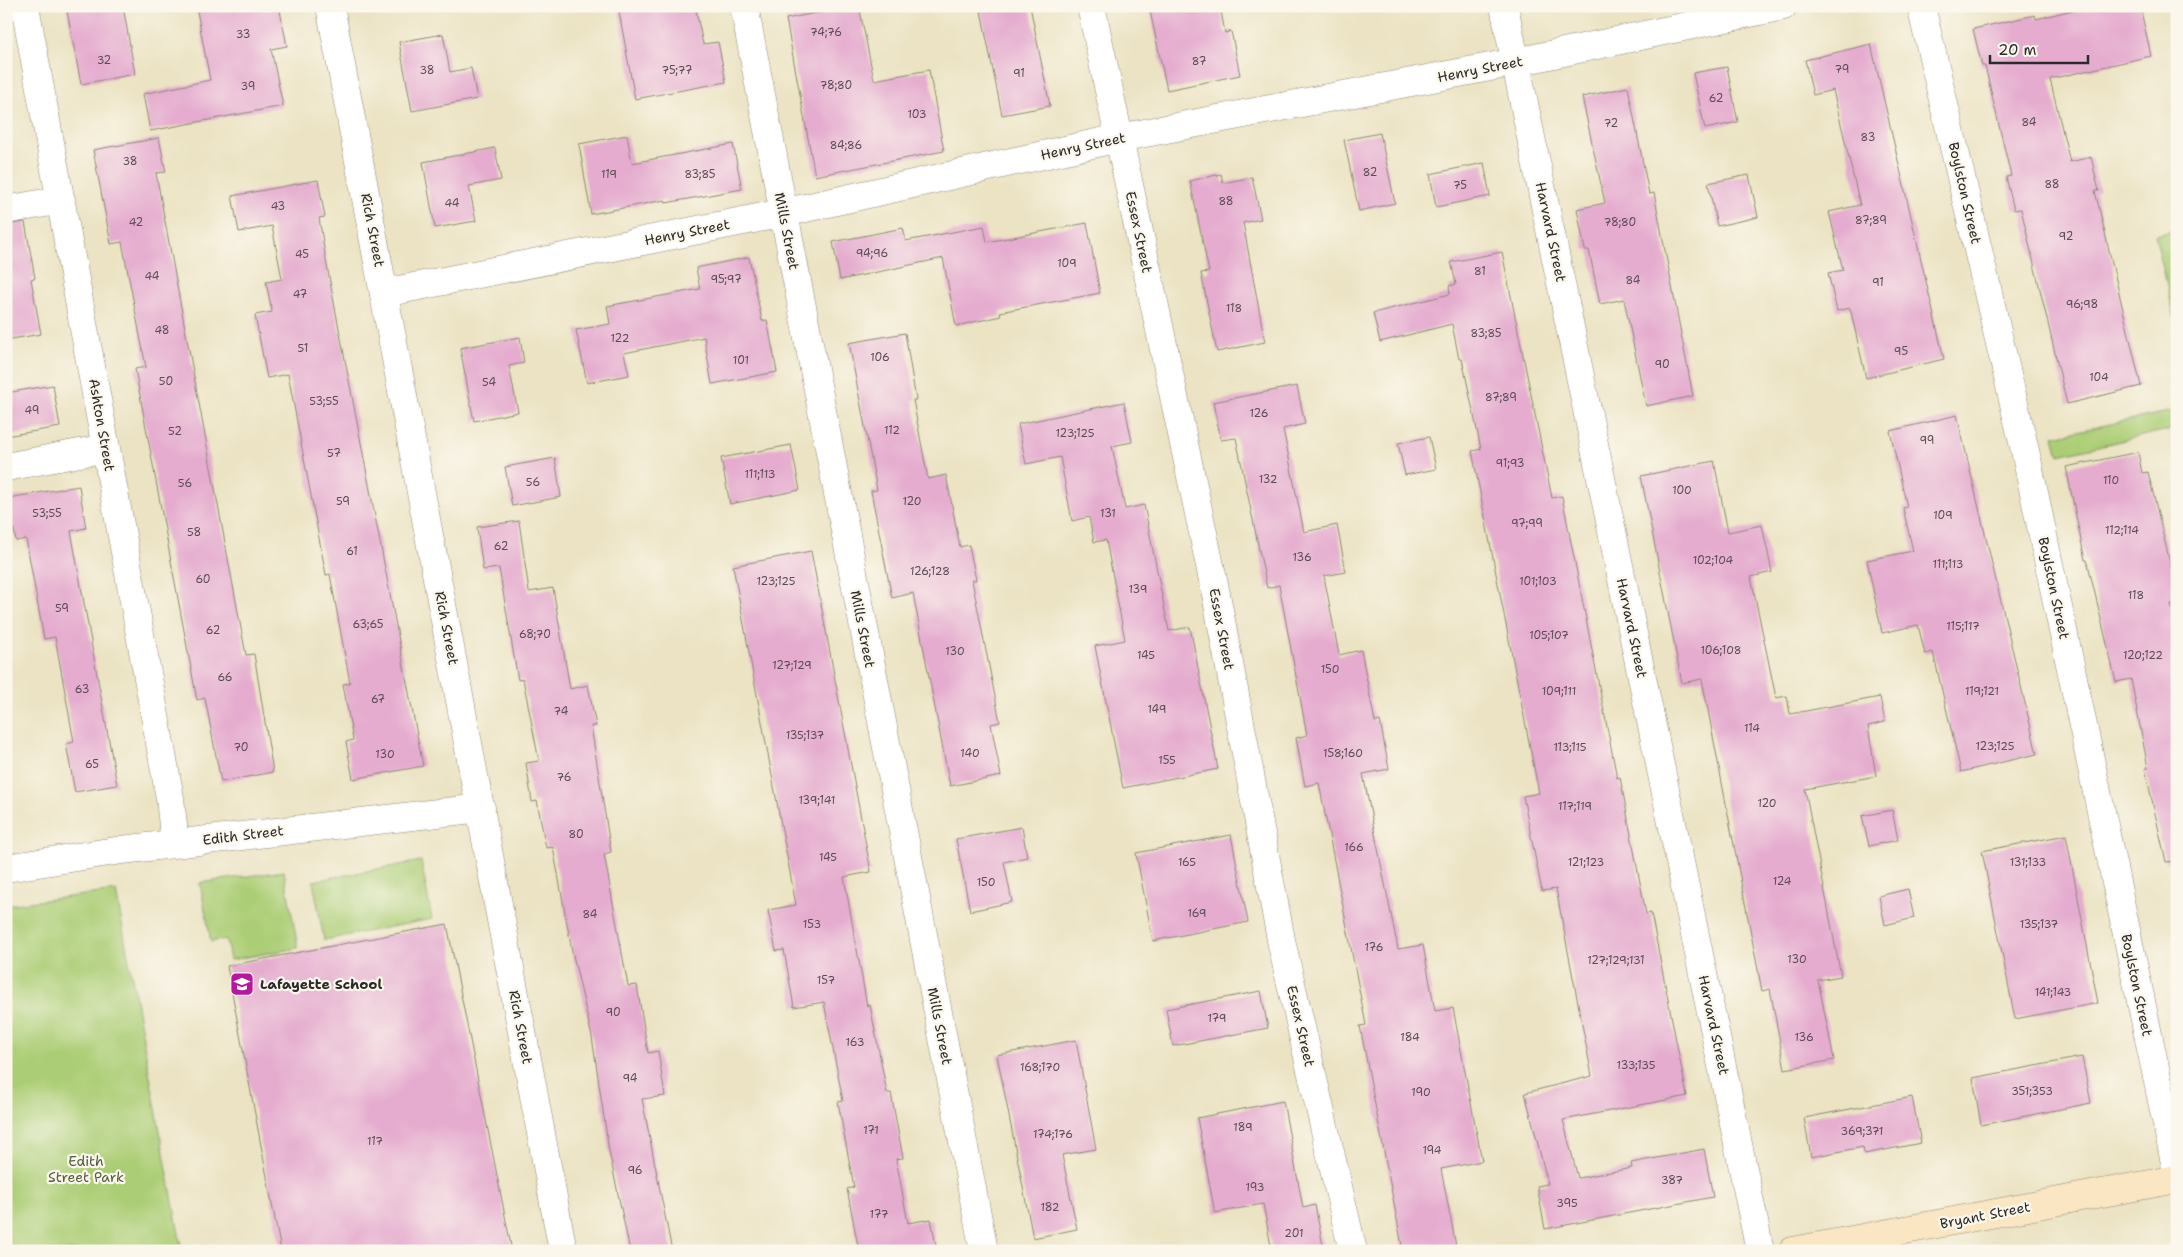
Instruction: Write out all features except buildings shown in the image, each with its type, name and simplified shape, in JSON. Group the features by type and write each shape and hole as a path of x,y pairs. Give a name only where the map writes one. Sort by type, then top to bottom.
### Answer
{"main road":[{"name":"Bryant Street","path":"1793,1251 2177,1179"}],"street":[{"name":"Ashton Street","path":"25,6 170,798 175,844"},
{"name":"Rich Street","path":"330,6 563,1251"},
{"name":"Mills Street","path":"744,6 984,1251"},
{"name":"Essex Street","path":"1091,6 1216,594 1282,944 1353,1251"},
{"name":"Harvard Street","path":"1504,6 1760,1251"},
{"name":"Henry Street","path":"384,293 783,213 1119,138 1516,62 1783,6"},
{"name":"Boylston Street","path":"1921,6 2028,464 2177,1172"},
{"path":"6,210 61,200"},
{"path":"6,468 106,448"},
{"name":"Edith Street","path":"6,868 175,844 481,808"}],"green space":[{"path":"2177,230 2177,327 2155,235"},
{"path":"2177,410 2177,428 2059,455 2054,436"},
{"path":"421,861 432,919 324,940 313,881"},
{"path":"284,871 298,948 230,960 226,939 211,942 200,883"},
{"name":"Edith Street Park","path":"116,891 182,1251 6,1251 6,905"}],"place":[{"name":"Lafayette School","path":"242,984"}]}
